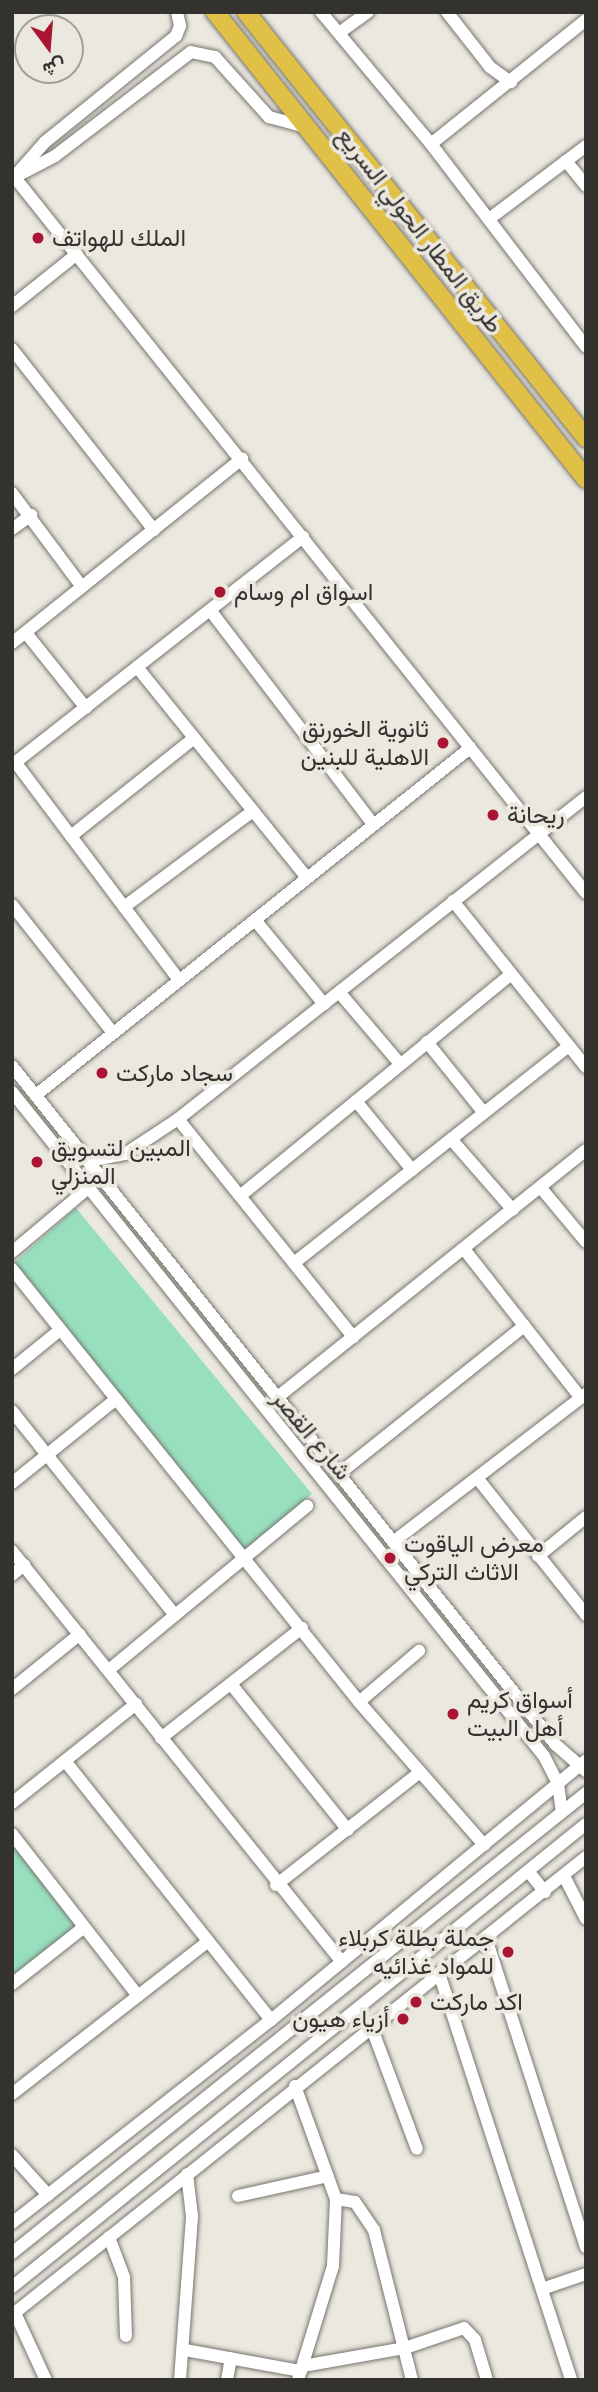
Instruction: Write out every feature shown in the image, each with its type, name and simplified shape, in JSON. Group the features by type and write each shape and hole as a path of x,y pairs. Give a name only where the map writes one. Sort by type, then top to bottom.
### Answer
{"highway":[{"name":"طريق المطار الحولي السريع","path":"215,12 586,479"},
{"name":"طريق المطار الحولي السريع","path":"246,12 586,438"}],"street":[{"path":"13,176 45,142 176,36 180,26 177,12"},
{"path":"321,12 432,144 586,347"},
{"path":"339,33 368,12"},
{"path":"447,12 490,67 510,82"},
{"path":"432,144 586,20"},
{"path":"13,176 55,156 191,52 215,57 270,117 307,127"},
{"path":"489,219 586,146"},
{"path":"566,161 586,186"},
{"path":"13,176 242,459 586,893"},
{"path":"12,306 77,254"},
{"path":"12,349 153,530"},
{"path":"12,643 242,459"},
{"path":"12,493 82,587"},
{"path":"12,529 31,515"},
{"path":"179,980 71,835 14,764 303,537"},
{"path":"210,610 374,825"},
{"path":"26,632 86,708"},
{"path":"137,667 307,878"},
{"path":"71,835 194,738"},
{"path":"36,1095 470,748"},
{"path":"89,1161 125,1154 178,1119 586,797"},
{"path":"124,907 253,811"},
{"path":"453,901 586,1067"},
{"path":"12,905 113,1033"},
{"path":"255,920 324,1004"},
{"path":"240,1196 511,974"},
{"path":"339,992 400,1064"},
{"path":"427,1042 484,1113"},
{"path":"294,1264 569,1046"},
{"path":"12,1066 556,1745 583,1766 271,2020 12,2223"},
{"name":"شارع القصر","path":"12,1092 245,1388 530,1738 558,1784 562,1812"},
{"path":"356,1101 412,1170"},
{"path":"178,1119 353,1337"},
{"path":"451,1139 513,1210"},
{"path":"279,1396 586,1150"},
{"path":"541,1188 586,1242"},
{"path":"12,1252 88,1189"},
{"path":"393,1542 583,1396 464,1250"},
{"path":"12,1269 359,1702 484,1846"},
{"path":"340,1473 524,1326"},
{"path":"12,1369 60,1330"},
{"path":"229,1368 241,1365 247,1356"},
{"path":"245,1388 252,1377 263,1376"},
{"path":"12,1483 116,1401"},
{"path":"12,1412 175,1615"},
{"path":"478,1479 586,1615"},
{"path":"110,1669 307,1506"},
{"path":"538,1556 586,1517"},
{"path":"12,1551 110,1669 276,1885 342,1962"},
{"path":"12,1575 24,1565"},
{"path":"161,1738 302,1628"},
{"path":"12,1689 80,1634"},
{"path":"359,1702 419,1651"},
{"path":"231,1684 348,1830"},
{"path":"12,1803 136,1704"},
{"path":"65,1761 206,1943 271,2020"},
{"path":"276,1885 421,1772"},
{"path":"12,2253 586,1793"},
{"path":"12,2287 586,1824"},
{"path":"12,1835 138,1996"},
{"path":"46,2380 14,2314 295,2086 545,1892 586,1857"},
{"path":"528,1871 545,1892"},
{"path":"564,1876 586,1919"},
{"path":"448,1905 449,1918 463,1925"},
{"path":"12,1983 83,1928"},
{"path":"414,1932 429,1939 430,1952"},
{"path":"486,1938 586,2247"},
{"path":"12,2094 206,1943"},
{"path":"439,1973 571,2380"},
{"path":"371,2026 417,2149"},
{"path":"295,2086 336,2199 333,2266 301,2372"},
{"path":"204,2100 208,2116 221,2119"},
{"path":"165,2130 180,2137 181,2150"},
{"path":"12,2155 48,2195"},
{"path":"180,2380 185,2350 192,2216 187,2174"},
{"path":"238,2196 328,2176"},
{"path":"126,2196 140,2212"},
{"path":"336,2199 355,2202 374,2230 412,2380"},
{"path":"109,2237 124,2277 126,2336"},
{"path":"542,2289 586,2274"},
{"path":"185,2350 301,2372 405,2348 464,2328 475,2340 487,2380"},
{"path":"227,2380 231,2358"}],"green space":[{"path":"76,1208 312,1494 244,1551 15,1262"},
{"path":"12,1841 75,1926 12,1978"}],"place":[{"name":"الملك للهواتف","path":"38,238"},
{"name":"اسواق ام وسام","path":"220,592"},
{"name":"ثانوية الخورنق الاهلية للبنين","path":"443,743"},
{"name":"ريحانة","path":"493,815"},
{"name":"سجاد ماركت","path":"102,1073"},
{"name":"المبين لتسويق المنزلي","path":"37,1162"},
{"name":"معرض الياقوت الاثاث التركي","path":"390,1558"},
{"name":"أسواق كريم أهل البيت","path":"453,1714"},
{"name":"جملة بطلة كربلاء للمواد غذائيه","path":"508,1952"},
{"name":"اكد ماركت","path":"416,2002"},
{"name":"أزياء هيون","path":"403,2019"}]}
